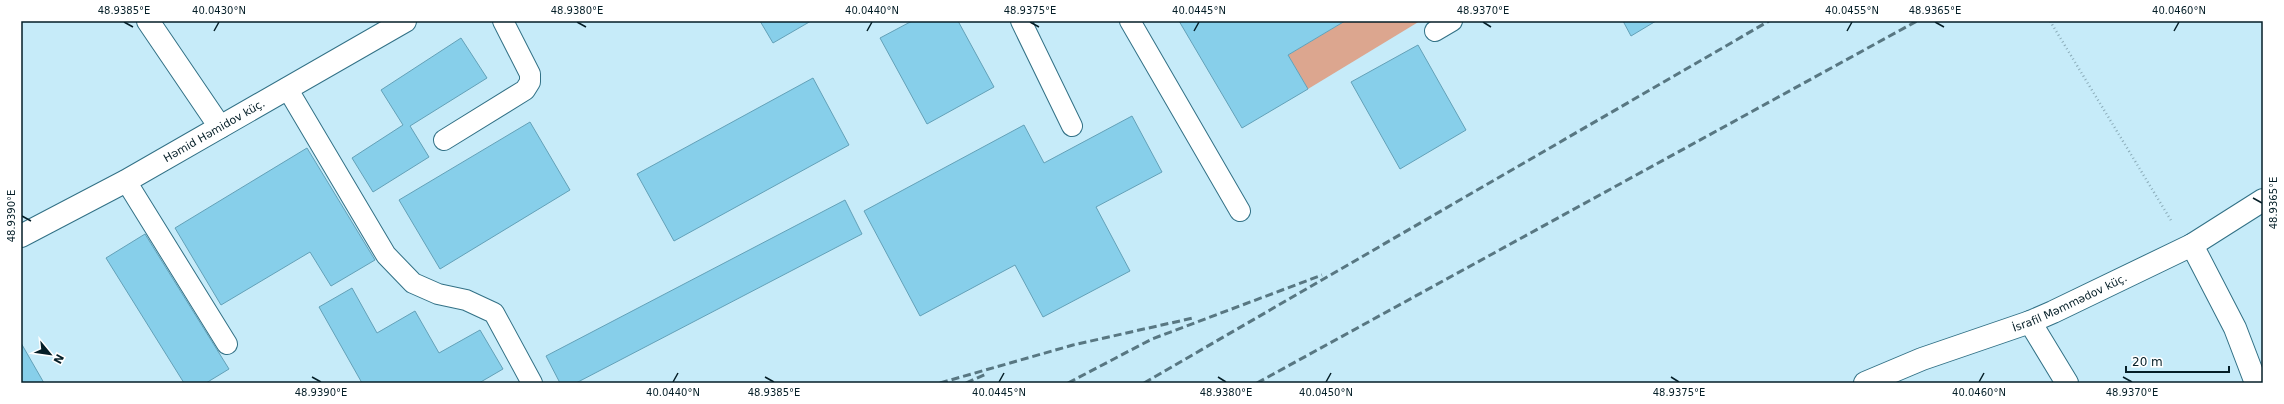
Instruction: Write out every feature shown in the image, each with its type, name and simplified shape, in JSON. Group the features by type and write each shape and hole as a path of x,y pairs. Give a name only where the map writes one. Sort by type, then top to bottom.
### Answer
{"street":[{"path":"148,21 220,127"},
{"name":"Həmid Həmidov küç.","path":"21,236 126,181 405,21"},
{"name":"İsrafil Məmmədov küç.","path":"1865,383 1922,359 2030,322 2192,245 2263,200"},
{"path":"2192,245 2235,328 2256,383"},
{"path":"2030,322 2067,383"}],"lane":[{"path":"444,140 525,90 530,82 530,74 503,21"},
{"path":"1021,21 1072,126"},
{"path":"1130,21 1240,211"},
{"path":"287,88 386,254 413,283 438,294 466,300 494,313 532,383"},
{"path":"126,181 227,344"}],"path":[{"path":"2050,21 2176,228"}],"shaded area":[{"path":"1345,21 1420,21 1308,89 1288,55"}],"building":[{"path":"760,21 811,21 773,43"},
{"path":"912,21 958,21 994,87 927,124 880,38"},
{"path":"1179,21 1345,21 1288,55 1308,89 1242,128"},
{"path":"1623,21 1656,21 1631,36"},
{"path":"461,38 487,78 410,126 429,157 373,192 352,158 403,125 381,90"},
{"path":"1418,45 1466,130 1400,169 1351,82"},
{"path":"813,78 849,145 674,241 637,174"},
{"path":"1132,116 1162,172 1096,207 1130,271 1043,317 1015,265 920,316 864,211 1024,125 1044,163"},
{"path":"530,122 570,190 440,269 399,200"},
{"path":"307,148 375,260 331,286 310,252 221,305 175,228"},
{"path":"845,200 862,234 576,383 560,383 546,356"},
{"path":"145,234 229,369 206,383 184,383 106,258"},
{"path":"352,288 377,333 415,311 439,353 480,330 503,369 479,383 362,383 319,307"},
{"path":"21,343 44,383 21,383"}],"railway":[{"path":"1144,383 1769,21"},
{"path":"1257,383 1917,21"},
{"path":"1068,383 1152,339 1322,275"},
{"path":"940,383 1073,345 1193,318"},
{"path":"966,383 986,374"}]}
